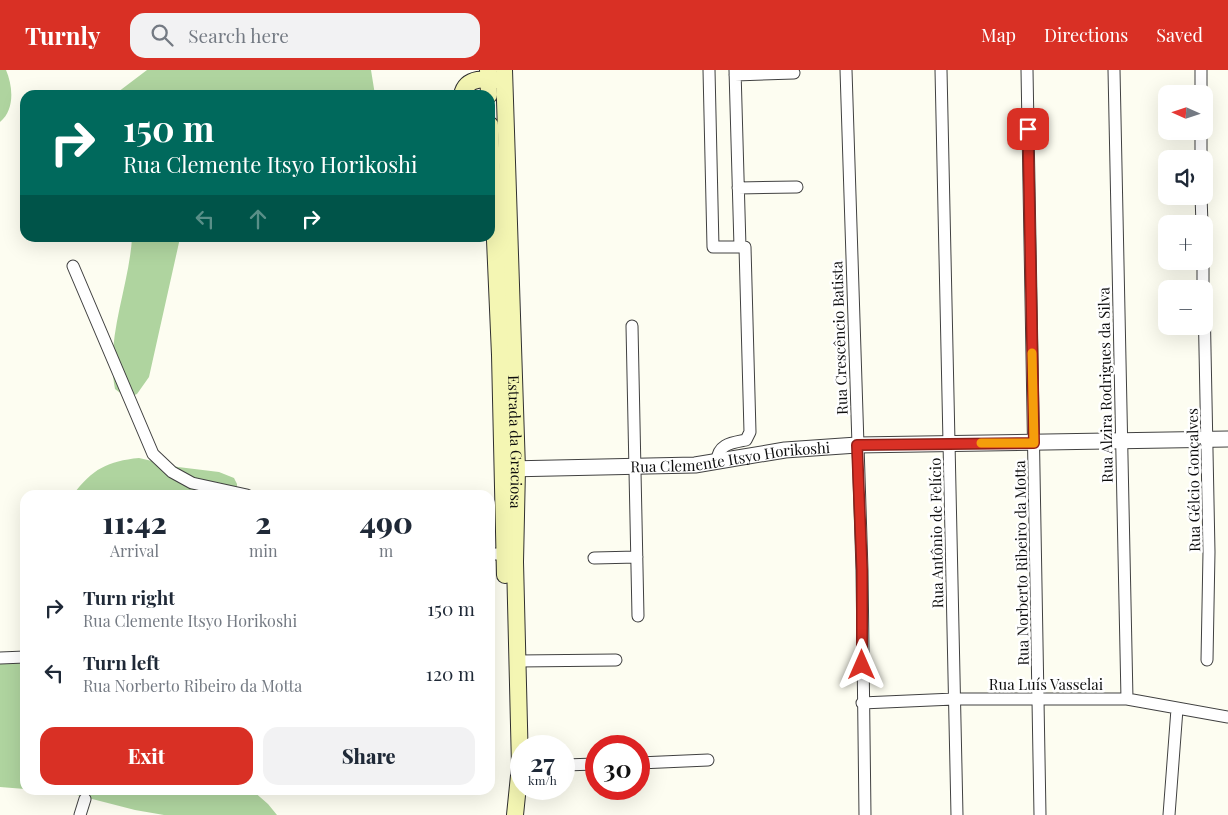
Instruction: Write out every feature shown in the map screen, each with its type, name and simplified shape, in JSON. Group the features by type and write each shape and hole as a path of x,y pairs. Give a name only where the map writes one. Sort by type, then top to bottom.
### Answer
{"main road":[{"path":"463,90 470,82 495,79"},
{"name":"Estrada da Graciosa","path":"495,79 509,469 497,554 510,784 504,815"},
{"name":"Estrada da Graciosa","path":"495,236 516,562 520,735"},
{"name":"Estrada da Graciosa","path":"514,815 516,800"}],"street":[{"path":"709,70 714,248 745,247 750,432 746,440 727,444 721,448 717,461"},
{"name":"Rua Crescêncio Batista","path":"846,70 862,570 862,704 865,815"},
{"name":"Rua Antônio de Felício","path":"941,70 957,815"},
{"name":"Rua Norberto Ribeiro da Motta","path":"1027,70 1040,815"},
{"name":"Rua Alzira Rodrigues da Silva","path":"1114,70 1127,699"},
{"path":"1201,70 1201,85"},
{"path":"740,247 735,72 794,73"},
{"path":"738,188 797,187"},
{"path":"73,266 154,454 172,472 192,483 225,490"},
{"path":"632,326 638,616"},
{"name":"Rua Gélcio Gonçalves","path":"1205,335 1208,440 1207,660"},
{"name":"Rua Clemente Itsyo Horikoshi","path":"509,469 695,465 785,450 857,445 1228,439"},
{"path":"594,558 637,557"},
{"path":"0,658 20,657"},
{"path":"518,661 616,660"},
{"name":"Rua Luís Vasselai","path":"862,704 954,699 1127,699 1228,717"},
{"path":"1169,815 1177,709"},
{"path":"650,762 708,760"},
{"path":"80,815 85,799"}],"green space":[{"path":"0,70 6,70 10,83 11,98 8,111 0,122"},
{"path":"147,70 371,70 374,90 121,90"},
{"path":"132,242 179,242 149,377 137,394 127,398 115,389 113,351"},
{"path":"139,458 178,467 219,472 234,478 237,490 77,490 87,479 102,468 128,459"},
{"path":"0,661 20,663 20,789 0,787"},
{"path":"77,795 258,795 277,815 164,815 135,810"}],"slow traffic":[{"path":"981,443 1034,443 1032,353"}],"route":[{"path":"862,665 862,570 857,445 1034,443 1028,129"}]}
